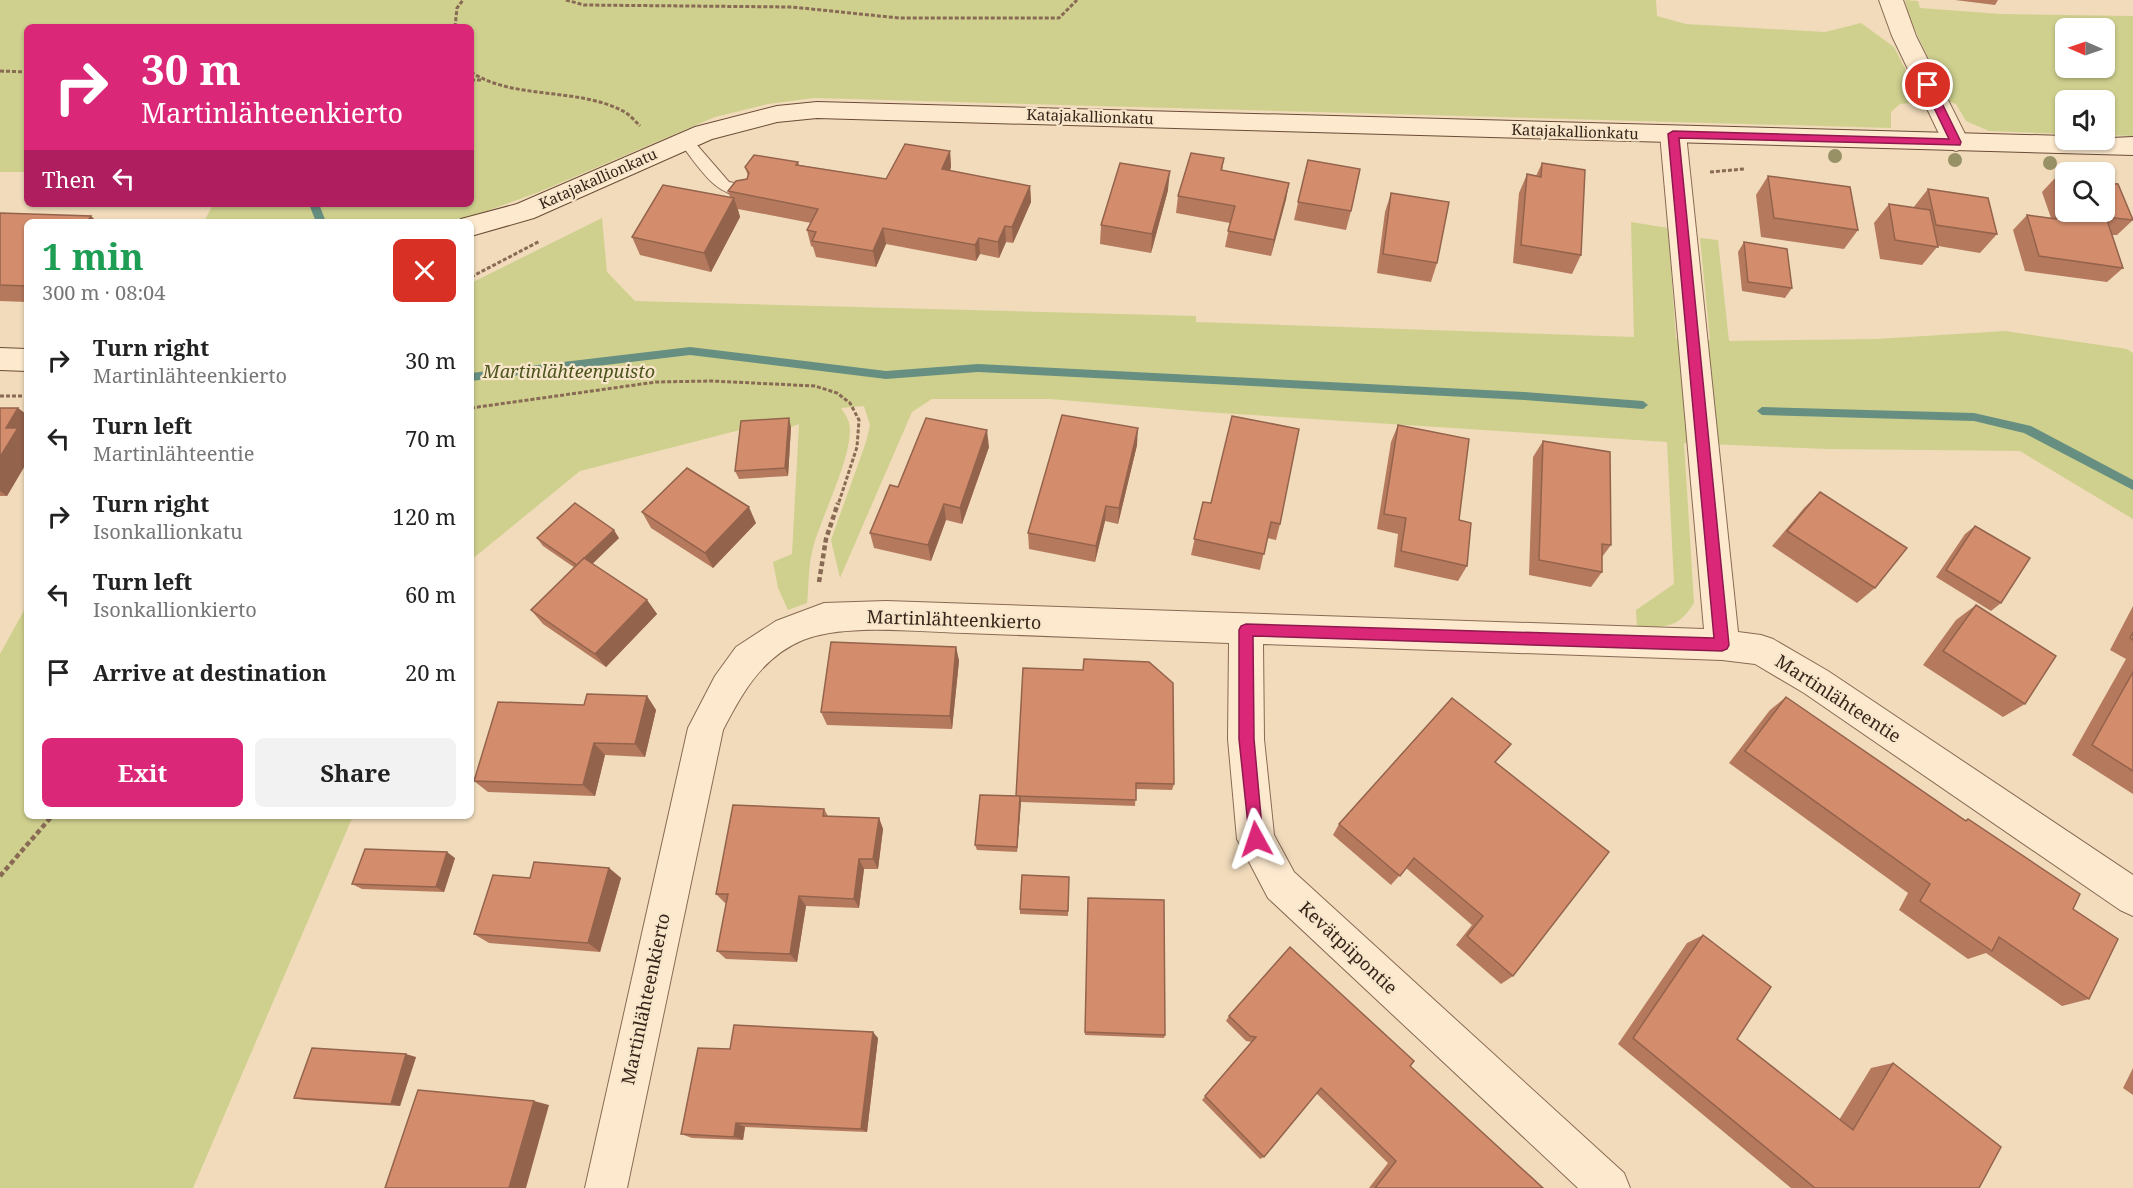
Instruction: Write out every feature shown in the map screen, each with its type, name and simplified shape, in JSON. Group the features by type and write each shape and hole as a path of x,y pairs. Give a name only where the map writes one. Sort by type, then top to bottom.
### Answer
{"street":[{"path":"1891,0 1904,36 1956,142"},
{"name":"Katajakallionkatu","path":"474,225 525,211 675,144 743,121 777,114 817,110 2133,146"},
{"path":"1673,134 1722,645"},
{"name":"Katajakallionkatu","path":"474,244 525,211"},
{"path":"0,359 24,360"},
{"name":"Martinlähteenkierto","path":"606,1188 706,728 727,687 748,658 788,632 824,618 898,617 1722,645"},
{"name":"Kevätpiipontie","path":"1246,630 1246,739 1256,839 1281,885 1609,1188"},
{"name":"Martinlähteentie","path":"1722,645 1761,650 1816,682 2133,897"}],"lane":[{"path":"675,144 724,186 746,190"}],"path":[{"path":"455,24 457,8 463,0"},
{"path":"566,0 584,5 792,7 899,18 1059,18 1077,0"},
{"path":"0,71 24,72"},
{"path":"474,74 483,80"},
{"path":"474,80 525,90 575,96 623,111 675,144"},
{"path":"1677,171 1695,173 1755,168"},
{"path":"474,275 543,240"},
{"path":"474,408 656,381 815,386 837,393 850,403 859,420 857,447 826,539 818,590 824,618"},
{"path":"0,396 24,396"},
{"path":"0,876 49,819"}],"green space":[{"path":"0,0 1656,0 1657,16 1686,24 1825,32 1861,23 1894,47 1922,102 1900,104 1891,112 1891,128 814,98 768,104 715,117 539,192 465,219 206,219 212,207 474,207 474,24 24,24 24,172 0,172"},
{"path":"1905,0 1918,1 1920,8 2001,14 2133,16 2133,136 2115,135 2115,90 2055,90 2055,134 1989,131 1966,121 1956,104 1950,102 1910,20"},
{"name":"Martinlähteenpuisto","path":"602,218 607,272 635,301 1196,316 1196,322 1634,337 1631,222 1668,228 1676,339 1710,340 1700,238 1718,240 1729,341 1876,339 2005,331 2127,349 2133,353 2133,519 2020,451 1828,449 1684,443 1694,603 1682,618 1670,625 1637,627 1636,610 1674,584 1667,442 1205,412 1050,399 932,399 912,412 840,578 831,540 870,425 864,406 841,408 848,420 850,432 848,447 812,552 807,603 788,610 778,588 773,562 792,554 799,424 791,427 744,429 580,471 474,558 474,282"},
{"path":"24,610 24,819 352,819 193,1188 0,1188 0,654"}],"building":[{"path":"905,144 950,151 942,169 1030,186 1012,227 1005,226 998,242 979,238 975,245 883,228 873,251 812,241 816,232 807,230 818,209 728,191 736,181 747,179 749,173 745,167 754,155 798,162 796,165 886,179"},
{"path":"1191,153 1224,158 1221,170 1289,183 1274,240 1228,231 1235,206 1178,196"},
{"path":"1308,160 1360,169 1351,211 1298,202"},
{"path":"1120,163 1170,171 1152,234 1101,225"},
{"path":"1542,163 1585,170 1581,255 1521,245 1527,174 1541,177"},
{"path":"1768,176 1850,187 1858,230 1774,218"},
{"path":"2115,184 2118,184 2133,220 2115,218"},
{"path":"663,185 734,198 704,253 632,237"},
{"path":"1928,189 1988,198 1997,234 1936,225"},
{"path":"1391,193 1449,202 1437,263 1383,254"},
{"path":"1889,204 1930,210 1938,247 1895,240"},
{"path":"0,213 91,216 89,219 24,219 24,286 0,285"},
{"path":"2027,215 2055,219 2055,222 2108,222 2123,268 2039,256"},
{"path":"1744,242 1787,249 1792,288 1748,282"},
{"path":"0,408 18,408 6,428 18,428 0,457"},
{"path":"1062,415 1138,428 1119,508 1106,506 1096,546 1028,533"},
{"path":"1232,416 1299,429 1280,524 1271,522 1264,554 1194,539 1203,502 1211,503"},
{"path":"789,418 785,468 735,471 741,421"},
{"path":"926,418 987,430 960,508 944,504 928,545 870,533 890,485 898,487"},
{"path":"1398,425 1469,439 1459,520 1471,523 1467,566 1401,551 1406,518 1384,514"},
{"path":"1543,441 1610,452 1611,545 1602,544 1602,572 1539,560"},
{"path":"687,468 749,507 705,553 642,512"},
{"path":"1820,492 1907,548 1875,588 1787,531"},
{"path":"575,503 614,530 577,565 537,538"},
{"path":"1975,526 2030,558 2001,603 1946,570"},
{"path":"584,558 647,600 595,654 531,610"},
{"path":"1976,605 2056,656 2025,704 1943,651"},
{"path":"831,642 956,647 950,716 821,712"},
{"path":"1084,659 1149,662 1173,683 1174,784 1136,783 1136,800 1016,796 1023,668 1083,670"},
{"path":"2133,672 2133,771 2092,745"},
{"path":"587,694 647,696 635,744 594,743 583,785 474,781 498,702 584,705"},
{"path":"1786,697 1966,821 1968,819 2080,894 2073,909 2118,939 2089,999 1999,937 1992,951 1920,901 1930,884 1745,751"},
{"path":"1452,698 1511,744 1495,762 1609,852 1513,976 1467,936 1483,916 1414,858 1400,876 1339,824"},
{"path":"980,795 1020,796 1017,847 975,845"},
{"path":"733,805 824,809 823,816 879,818 873,859 859,859 854,899 799,896 790,954 717,951 728,894 716,894"},
{"path":"365,849 447,852 436,887 352,884"},
{"path":"534,862 609,868 588,943 474,934 493,875 530,878"},
{"path":"1022,875 1069,877 1068,911 1020,909"},
{"path":"1088,898 1164,900 1165,1035 1085,1032"},
{"path":"1703,935 1771,987 1737,1039 1853,1130 1893,1063 2001,1147 1979,1188 1815,1188 1633,1038"},
{"path":"1290,947 1414,1061 1410,1066 1543,1188 1375,1188 1396,1161 1321,1088 1264,1157 1205,1096 1256,1037 1250,1036 1229,1016"},
{"path":"734,1025 873,1032 861,1129 736,1123 734,1137 681,1134 698,1048 730,1049"},
{"path":"312,1048 406,1054 391,1104 294,1098"},
{"path":"418,1090 534,1101 509,1188 385,1188"}],"waterway":[{"path":"315,207 320,219"},
{"path":"474,377 690,351 886,375 978,368 1524,396 1643,405"},
{"path":"1762,411 1974,417 2027,429 2133,485"}],"route":[{"path":"1256,839 1246,739 1246,630 1722,645 1673,134 1956,142 1928,85"}]}
